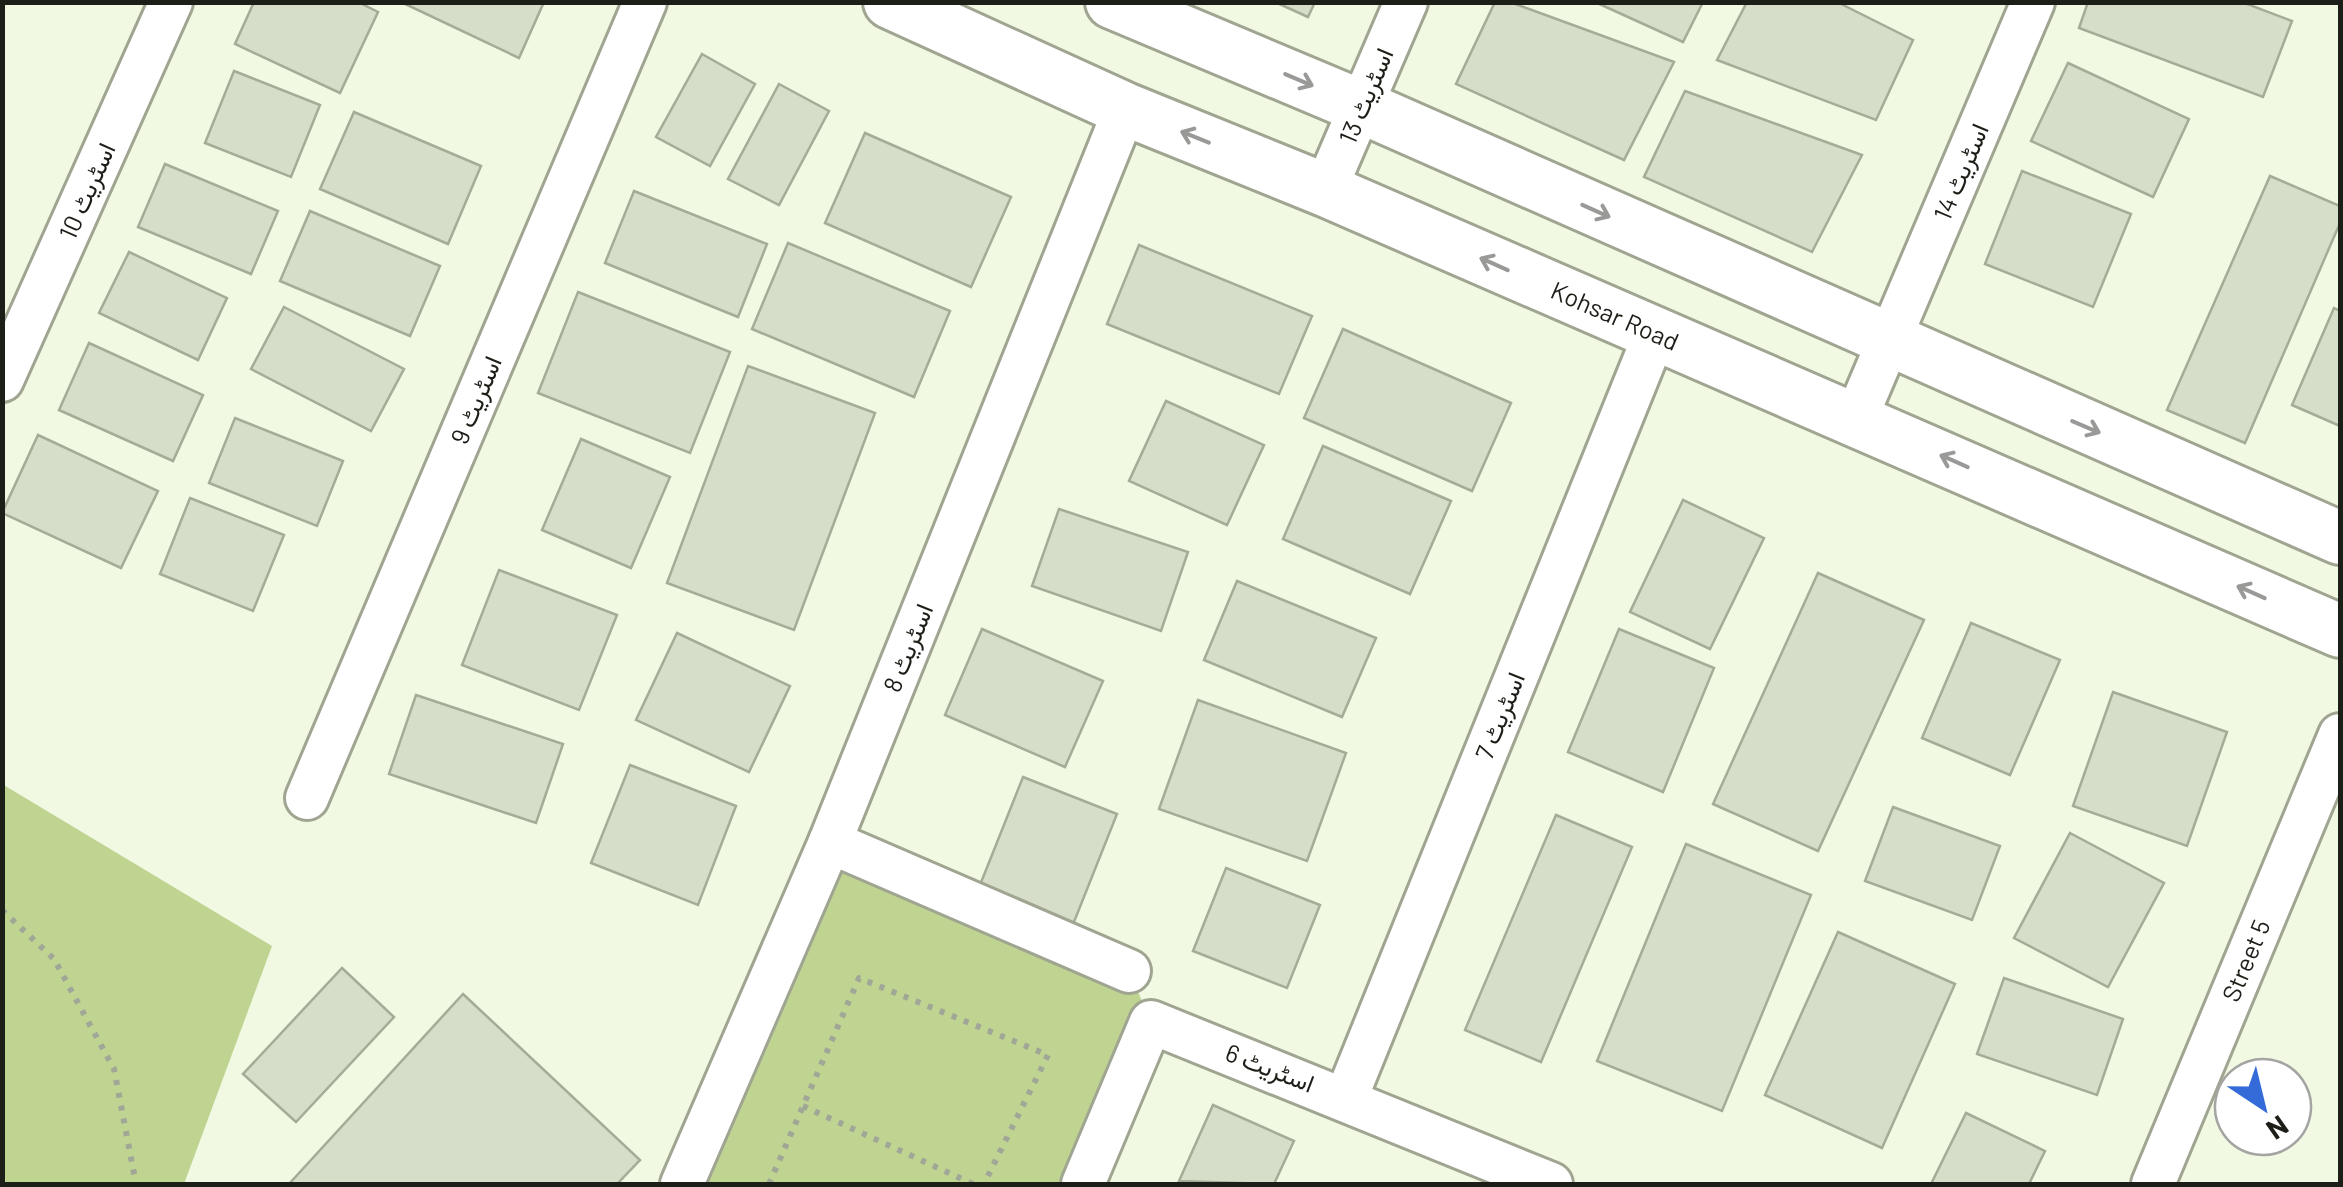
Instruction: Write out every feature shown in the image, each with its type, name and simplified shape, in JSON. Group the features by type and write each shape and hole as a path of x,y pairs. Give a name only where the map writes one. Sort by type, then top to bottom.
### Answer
{"street":[{"name":"اسٹریٹ 10","path":"2,380 170,2"},
{"name":"اسٹریٹ 9","path":"307,798 645,2"},
{"name":"Kohsar Road","path":"890,2 1126,109 1856,418 2340,631"},
{"path":"1112,2 1362,106 2340,538"},
{"name":"اسٹریٹ 13","path":"1325,190 1406,2"},
{"name":"اسٹریٹ 14","path":"1856,418 2033,2"},
{"name":"اسٹریٹ 8","path":"682,1184 830,842 1126,109"},
{"name":"اسٹریٹ 7","path":"1346,1098 1655,334"},
{"name":"Street 5","path":"2153,1184 2340,736"},
{"path":"830,842 1129,972"},
{"name":"اسٹریٹ 6","path":"1083,1184 1151,1022 1550,1184"}],"path":[{"path":"2,910 54,959 114,1069 136,1184"},
{"path":"769,1184 859,978 1048,1055 984,1184"},
{"path":"802,1106 973,1184"}],"green space":[{"path":"2,784 272,946 184,1184 3,1184"},
{"path":"830,842 1129,971 1151,1022 1083,1184 682,1184"}],"building":[{"path":"254,2 358,2 378,12 340,93 235,44"},
{"path":"401,2 544,2 519,58"},
{"path":"1275,2 1315,2 1308,17"},
{"path":"1495,2 1510,2 1674,62 1624,160 1456,84"},
{"path":"1595,2 1703,2 1683,42"},
{"path":"1747,2 1837,2 1913,40 1876,120 1717,60"},
{"path":"2088,2 2242,2 2292,21 2263,97 2079,28"},
{"path":"702,54 755,84 710,166 656,137"},
{"path":"2068,63 2189,119 2153,197 2031,141"},
{"path":"234,71 320,105 291,177 205,143"},
{"path":"779,84 829,111 779,205 728,179"},
{"path":"1685,91 1862,155 1812,252 1644,177"},
{"path":"354,112 481,166 448,244 320,189"},
{"path":"865,133 1011,197 971,287 825,223"},
{"path":"165,164 278,211 251,274 138,227"},
{"path":"2022,171 2131,214 2093,307 1985,264"},
{"path":"2270,176 2340,206 2340,223 2245,443 2167,410"},
{"path":"634,191 767,244 738,317 605,263"},
{"path":"310,211 440,266 410,336 280,281"},
{"path":"788,243 950,311 914,397 752,329"},
{"path":"1139,245 1312,316 1279,394 1107,324"},
{"path":"129,252 227,298 198,360 99,313"},
{"path":"578,292 730,352 690,453 538,393"},
{"path":"284,307 404,369 371,431 251,369"},
{"path":"2334,308 2340,311 2340,426 2292,405"},
{"path":"1343,329 1511,403 1472,491 1304,418"},
{"path":"89,343 203,395 173,461 59,410"},
{"path":"748,366 875,413 794,630 667,583"},
{"path":"1166,401 1264,445 1227,525 1129,481"},
{"path":"235,418 343,461 317,526 209,483"},
{"path":"38,435 158,491 121,568 2,513"},
{"path":"581,439 670,477 631,568 542,530"},
{"path":"1323,446 1451,501 1410,594 1283,539"},
{"path":"190,498 284,535 253,611 160,574"},
{"path":"1683,500 1764,538 1710,649 1630,612"},
{"path":"1059,509 1188,552 1161,631 1032,586"},
{"path":"499,570 617,615 579,710 462,665"},
{"path":"1818,573 1924,620 1818,851 1713,804"},
{"path":"1237,581 1376,638 1342,717 1204,660"},
{"path":"1971,623 2060,660 2010,775 1922,738"},
{"path":"982,629 1103,681 1065,767 945,715"},
{"path":"1619,629 1714,668 1663,792 1568,752"},
{"path":"677,633 790,686 749,772 636,720"},
{"path":"2113,692 2227,732 2187,846 2073,806"},
{"path":"416,695 563,744 536,823 389,774"},
{"path":"1198,700 1346,753 1307,861 1159,809"},
{"path":"630,765 736,806 698,905 591,863"},
{"path":"1023,777 1117,814 1072,927 978,890"},
{"path":"1893,807 2000,846 1972,920 1865,881"},
{"path":"1556,815 1632,847 1541,1062 1465,1030"},
{"path":"2070,833 2164,883 2108,987 2014,938"},
{"path":"1686,844 1811,895 1722,1111 1597,1061"},
{"path":"1226,868 1320,905 1287,988 1193,951"},
{"path":"1838,932 1955,984 1882,1148 1765,1095"},
{"path":"342,968 394,1017 296,1122 243,1074"},
{"path":"2004,978 2123,1019 2097,1095 1977,1054"},
{"path":"463,994 640,1160 617,1184 289,1184"},
{"path":"1213,1105 1294,1141 1274,1184 1179,1181"},
{"path":"1966,1113 2045,1151 2029,1184 1931,1184"}]}
